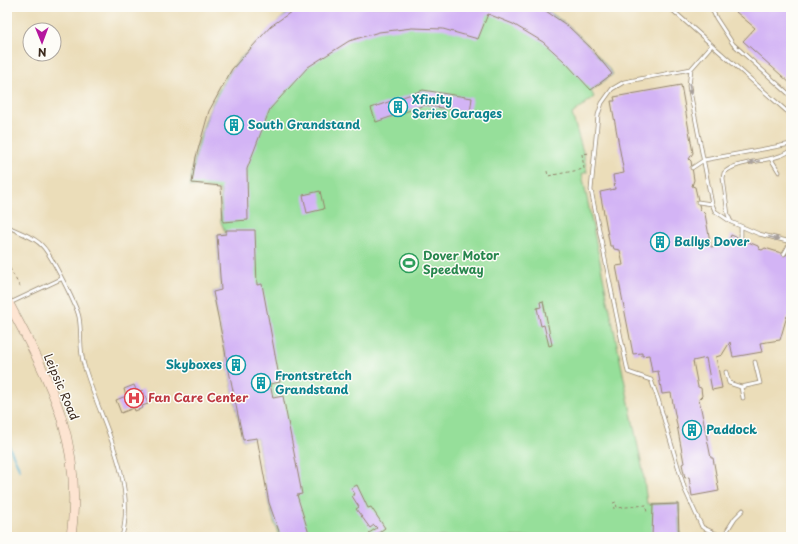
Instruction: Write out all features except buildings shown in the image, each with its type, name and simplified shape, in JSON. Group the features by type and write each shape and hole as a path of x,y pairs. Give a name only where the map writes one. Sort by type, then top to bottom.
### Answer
{"street":[{"name":"Leipsic Road","path":"8,303 52,391 65,425 74,480 71,537"}],"lane":[{"path":"669,7 791,115"},
{"path":"711,7 716,18 733,44 791,96"},
{"path":"712,44 691,69 689,86 712,204 715,211 740,228 791,242 784,254"},
{"path":"691,69 624,82 612,89 606,95 598,115 591,190 628,372 651,380 685,490 702,527 723,537 734,520 743,510"},
{"path":"692,168 704,160 791,144"},
{"path":"731,222 728,215 723,189 724,173 732,167 785,155 791,150"},
{"path":"771,159 779,172"},
{"path":"698,202 712,204"},
{"path":"7,226 37,240 47,251 78,315 83,363 110,433 123,481 127,510 122,537"},
{"path":"740,228 741,239"},
{"path":"8,303 60,279"},
{"path":"726,372 729,383 741,387 760,383 755,362"},
{"path":"741,387 743,398"}],"path":[{"path":"547,171 548,176 584,169 582,154 595,152"},
{"path":"7,263 20,287"},
{"path":"614,508 613,503 616,502 617,508 646,505 647,514"}],"green space":[{"name":"Dover Motor Speedway","path":"296,7 542,7 563,22 580,37 613,74 591,91 594,97 572,114 587,172 582,174 643,471 647,504 679,503 680,537 279,537 269,504 257,438 243,440 213,292 221,290 217,235 226,234 221,222 220,190 190,186 192,170 205,122 211,106 227,76 242,56 278,21"}],"waterway":[{"path":"7,442 20,470"}],"place":[{"name":"Xfinity Series Garages","path":"398,107"},
{"name":"South Grandstand","path":"234,125"},
{"name":"Ballys Dover","path":"660,242"},
{"name":"Dover Motor Speedway","path":"409,263"},
{"name":"Skyboxes","path":"236,365"},
{"name":"Frontstretch Grandstand","path":"261,383"},
{"name":"Fan Care Center","path":"134,398"},
{"name":"Paddock","path":"692,430"}]}
